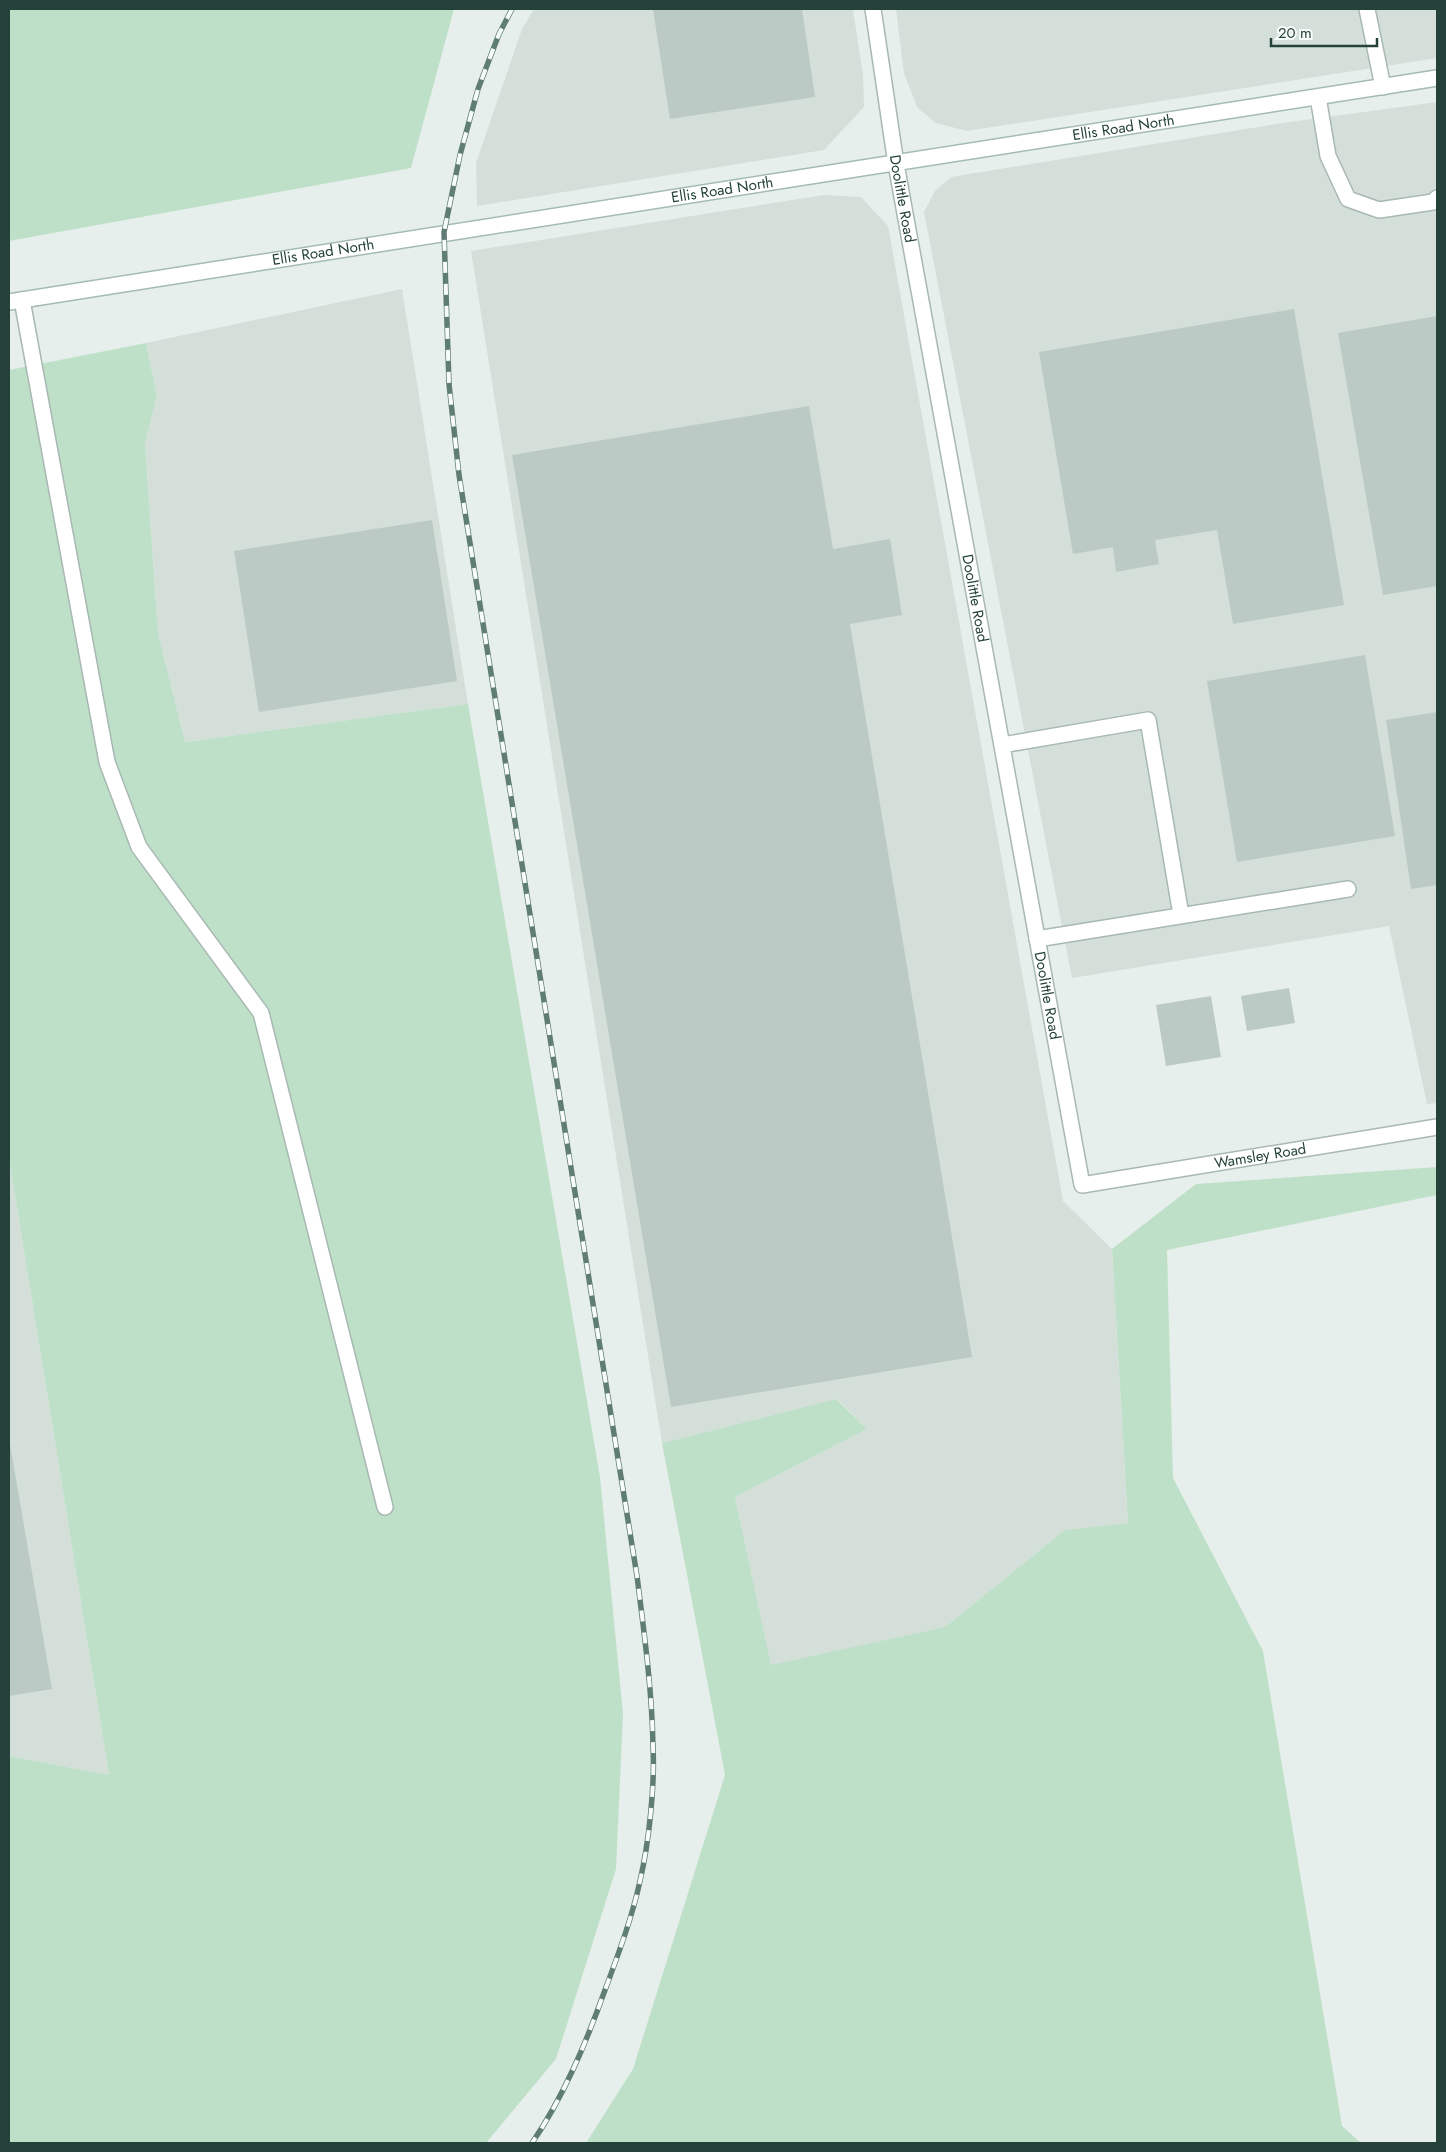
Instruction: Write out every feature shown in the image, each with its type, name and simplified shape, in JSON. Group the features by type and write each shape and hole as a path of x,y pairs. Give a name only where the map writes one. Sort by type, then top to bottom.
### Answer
{"street":[{"name":"Doolittle Road","path":"873,9 896,164 1082,1185"},
{"path":"1367,9 1383,87"},
{"name":"Ellis Road North","path":"16,301 1437,78"},
{"path":"1318,97 1328,156 1348,199 1379,210 1433,202 1437,198"},
{"path":"16,301 107,762 139,847 261,1013 385,1507"},
{"path":"1002,746 1148,720 1181,916"},
{"path":"1037,939 1348,888"},
{"name":"Wamsley Road","path":"1082,1185 1437,1127"}],"shaded area":[{"path":"534,9 853,9 863,75 864,107 824,150 477,206 476,163 522,29"},
{"path":"896,9 1437,9 1437,58 967,131 936,123 917,107 904,73"},
{"path":"1437,102 1437,1103 1427,1104 1389,926 1072,978 924,212 935,191 951,177 1283,123"},
{"path":"824,195 861,197 888,226 1063,1201 1112,1249 1128,1523 1065,1530 945,1627 771,1666 735,1497 867,1429 837,1399 662,1443 471,251"},
{"path":"402,289 468,704 185,742 158,633 145,444 157,396 146,343"},
{"path":"9,1158 109,1775 9,1756"}],"green space":[{"path":"9,9 454,9 411,168 9,241"},
{"path":"146,343 157,396 145,444 158,633 185,742 468,704 600,1477 623,1714 616,1869 556,2059 486,2143 9,2143 9,1756 109,1775 9,1158 9,370"},
{"path":"1437,1167 1437,1195 1167,1250 1173,1478 1263,1651 1342,2126 1361,2143 586,2143 633,2069 725,1775 662,1443 836,1399 867,1429 735,1497 771,1665 945,1627 1065,1530 1128,1523 1112,1249 1196,1184"}],"building":[{"path":"653,9 802,9 815,97 670,119"},
{"path":"1294,309 1344,605 1233,624 1217,530 1155,540 1159,564 1116,572 1113,547 1073,554 1039,352"},
{"path":"1437,316 1437,586 1383,595 1338,333"},
{"path":"809,406 833,549 890,539 902,615 850,624 972,1357 671,1407 512,455"},
{"path":"432,520 457,681 259,712 234,551"},
{"path":"1365,655 1395,836 1237,862 1207,681"},
{"path":"1437,712 1437,885 1411,889 1386,720"},
{"path":"1289,988 1295,1023 1247,1031 1241,996"},
{"path":"1211,996 1221,1057 1166,1066 1156,1005"},
{"path":"9,1438 52,1689 9,1696"}],"railway":[{"path":"512,9 499,34 478,89 460,155 444,232 449,384 459,475 637,1576 649,1682 653,1762 651,1814 646,1849 637,1895 629,1923 582,2049 554,2107 532,2143"}]}
